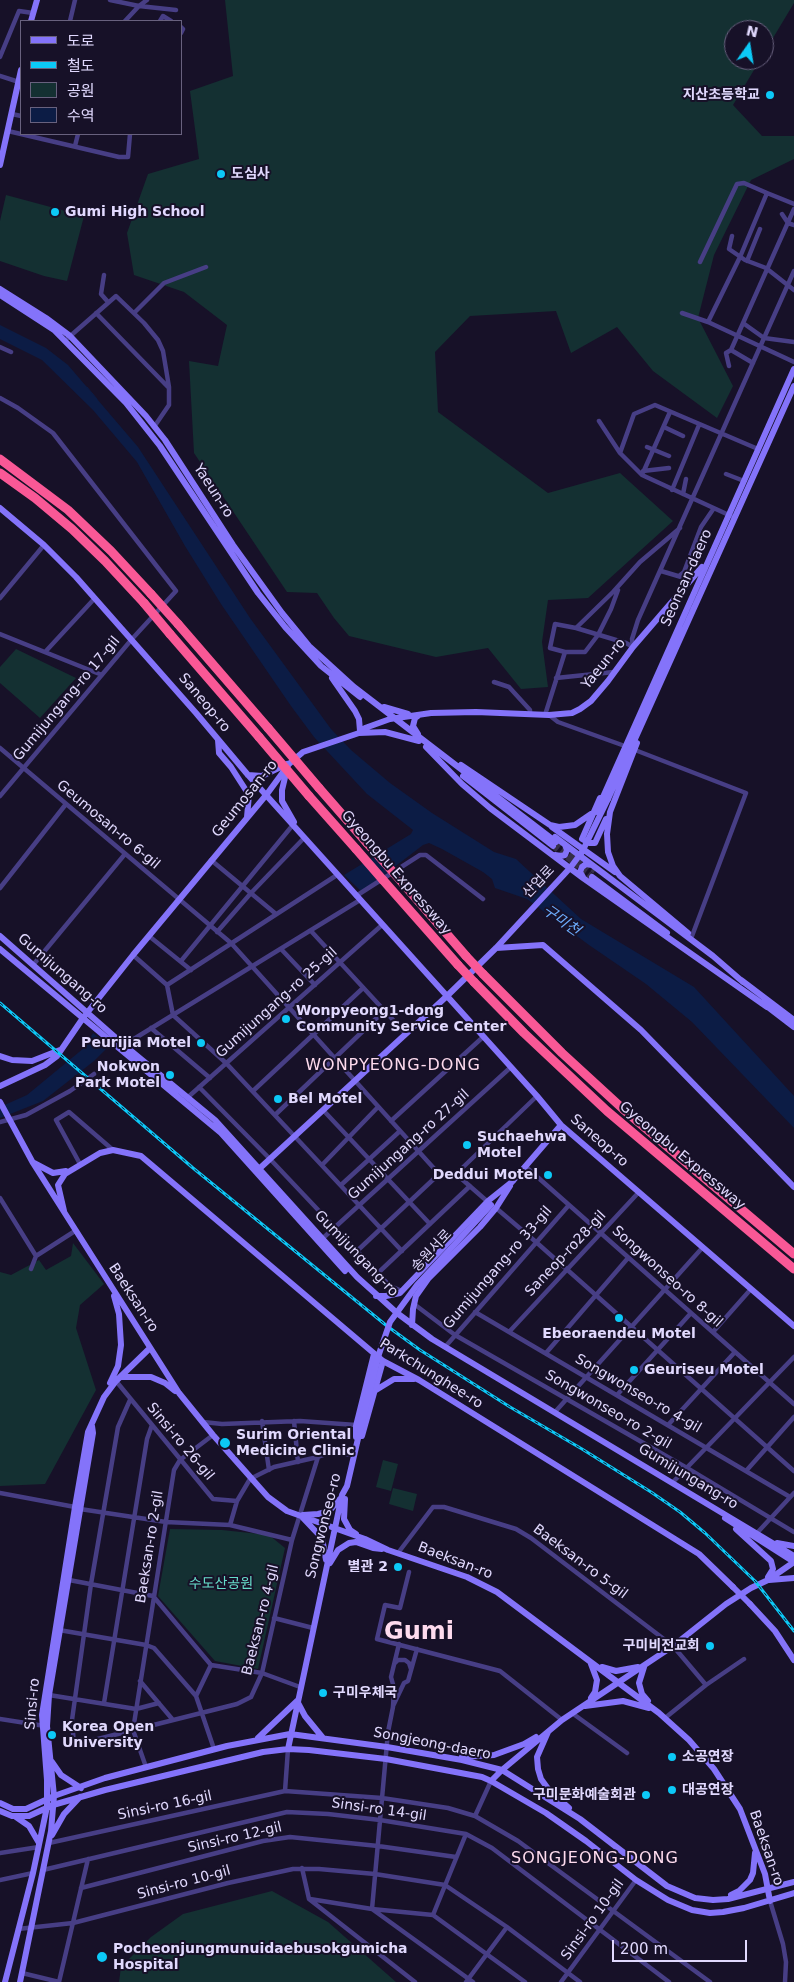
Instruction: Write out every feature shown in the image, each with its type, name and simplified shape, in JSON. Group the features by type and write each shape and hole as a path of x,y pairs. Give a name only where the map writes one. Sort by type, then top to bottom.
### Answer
{"highway":[{"name":"Gyeongbu Expressway","path":"0,459 75,516 112,551 178,624 466,956 555,1047 617,1103 794,1254"},
{"name":"Gyeongbu Expressway","path":"0,473 35,498 72,529 105,561 144,603 309,796 458,965 524,1033 607,1111 794,1269"}],"street":[{"path":"31,20 37,0"},
{"path":"70,20 75,0"},
{"path":"110,0 139,6 176,10"},
{"path":"126,20 147,0"},
{"path":"161,20 166,10"},
{"path":"0,57 2,44 19,11 33,12"},
{"path":"163,16 170,20"},
{"path":"0,76 19,82"},
{"path":"0,165 20,76"},
{"path":"12,114 20,116"},
{"path":"8,131 20,133"},
{"path":"75,146 78,135"},
{"path":"46,136 75,146 119,157 128,157 130,135"},
{"path":"700,262 737,184 744,183 794,204"},
{"path":"708,322 740,257 767,193"},
{"path":"730,366 726,353 732,350 766,268 794,209"},
{"path":"782,214 788,223 794,225"},
{"path":"747,261 760,229"},
{"path":"732,236 729,249 747,261 766,268 794,290"},
{"path":"134,313 164,283 206,267"},
{"path":"633,647 632,639 638,620 662,570 692,498 794,271"},
{"path":"104,275 101,294 108,302"},
{"name":"Yaeun-ro","path":"0,289 46,318 154,426 282,614 330,668 375,703 392,719"},
{"name":"Yaeun-ro","path":"0,295 68,338 126,403 148,431 258,593 284,627 321,666 352,692 445,756 552,847"},
{"path":"68,338 116,296 134,313 158,340 163,351 169,387 169,405 154,426"},
{"path":"96,313 169,387"},
{"path":"682,313 708,322 794,362"},
{"path":"743,323 764,338 794,342"},
{"path":"0,348 11,352"},
{"path":"732,350 753,363"},
{"name":"Seonsan-daero","path":"606,798 651,704 698,591 708,560 732,516 744,481 794,369"},
{"name":"Seonsan-daero","path":"606,798 637,720 794,386"},
{"name":"Gumijungang-ro 17-gil","path":"0,398 18,408 53,433 176,591 132,639 0,796"},
{"path":"620,453 634,414 655,405 758,449"},
{"path":"643,473 670,412"},
{"path":"599,421 620,453 643,473 672,490 732,516"},
{"path":"672,490 699,425"},
{"path":"664,426 683,436"},
{"path":"646,448 669,456"},
{"path":"643,473 669,468"},
{"path":"726,474 744,481"},
{"path":"683,494 686,479"},
{"name":"Saneop-ro","path":"0,508 44,545 76,577 218,738 292,826 511,1067 561,1125 794,1326"},
{"path":"679,576 684,572 701,526 714,508"},
{"path":"576,628 640,562 681,527"},
{"path":"0,598 44,545"},
{"name":"Yaeun-ro","path":"392,719 461,712 547,715 572,712 580,709 591,701 633,647 708,560"},
{"path":"662,570 688,579 694,576"},
{"path":"620,584 598,635 585,652 565,652 550,648 555,624 576,628 598,635 626,643 633,647"},
{"path":"684,590 698,591"},
{"path":"46,651 95,598"},
{"path":"0,634 102,674"},
{"path":"565,652 556,678 547,715 558,722 622,745"},
{"path":"321,666 355,711 359,720 360,732 385,732 420,739"},
{"path":"556,678 615,672"},
{"path":"494,682 509,687 530,710 530,714"},
{"path":"375,703 396,712 418,715 413,726 420,739"},
{"path":"637,720 622,745 593,811 582,839 585,842 594,844 616,797 651,704"},
{"name":"Geumosan-ro","path":"0,1086 45,1064 63,1049 85,1015 289,764 309,749 392,719"},
{"path":"218,738 219,753 231,767 249,795 247,817"},
{"name":"Yaeun-ro","path":"420,739 426,746 552,847"},
{"name":"Geumosan-ro 6-gil","path":"0,748 231,944 439,1174"},
{"path":"635,750 746,794 692,936"},
{"path":"445,756 471,771 620,876 744,982"},
{"path":"248,775 262,776 289,764"},
{"path":"217,932 302,836 282,801 282,790 289,764"},
{"path":"467,774 565,845 581,854 594,872 794,1020"},
{"path":"616,797 608,822 607,843 611,861 620,876"},
{"name":"산업로","path":"496,948 581,854 606,798"},
{"path":"0,888 66,804"},
{"path":"544,822 559,828 568,826 580,823 593,811"},
{"path":"181,961 292,826"},
{"path":"552,847 563,856 567,850 565,845"},
{"path":"552,847 570,868 583,878 767,1007"},
{"path":"32,965 126,854"},
{"path":"124,1045 311,930 420,855 426,855 483,899"},
{"path":"212,860 276,914"},
{"path":"583,878 580,872 582,867 587,864 594,872 794,1027"},
{"path":"594,872 713,956"},
{"path":"167,985 337,875"},
{"name":"Gumijungang-ro 25-gil","path":"187,1098 382,925"},
{"path":"311,930 406,1034"},
{"name":"Gumijungang-ro","path":"0,936 85,1015 221,1133 327,1252 368,1293 446,1352 724,1518 794,1562"},
{"path":"149,936 191,970"},
{"path":"259,1169 447,996 496,948 544,945 641,1030 794,1188"},
{"name":"Gumijungang-ro","path":"0,949 124,1045 215,1120 322,1239 376,1296 396,1314 445,1347 794,1556"},
{"path":"281,949 315,985"},
{"path":"134,955 167,985 173,1015 226,1063 402,1251"},
{"path":"253,1092 364,988"},
{"path":"276,1116 384,1011"},
{"path":"151,1028 210,1078"},
{"path":"391,1121 484,1037"},
{"path":"0,1056 12,1060 32,1061 63,1049"},
{"name":"Gumijungang-ro 27-gil","path":"322,1239 511,1067"},
{"path":"0,1122 26,1115 70,1091 94,1074"},
{"path":"199,1087 390,1286 402,1291"},
{"path":"456,1174 537,1096"},
{"name":"Baeksan-ro","path":"0,1102 32,1163 178,1394 250,1479 287,1511 467,1578 496,1592 662,1715"},
{"path":"322,1165 378,1107"},
{"path":"323,1110 430,1224"},
{"path":"80,1164 56,1120 69,1112 113,1150"},
{"path":"376,1296 397,1294 402,1291 492,1205 561,1125"},
{"path":"340,1185 400,1131"},
{"path":"66,1217 58,1188 59,1182 65,1174 80,1164 100,1153 113,1150"},
{"name":"Parkchunghee-ro","path":"113,1150 140,1156 344,1326 383,1361 419,1380 698,1554 775,1631 794,1660"},
{"path":"32,1163 57,1174 80,1164"},
{"name":"Songwonseo-ro 8-gil","path":"526,1166 794,1404"},
{"path":"357,1251 439,1174 456,1174 536,1242 794,1471"},
{"path":"378,1273 470,1186"},
{"name":"Saneop-ro28-gil","path":"509,1332 639,1192"},
{"path":"1,1201 36,1256"},
{"path":"412,1325 416,1296 428,1279 480,1227 492,1205"},
{"name":"송원서로","path":"358,1428 390,1322 417,1285 492,1205"},
{"name":"Gumijungang-ro 33-gil","path":"445,1347 569,1205"},
{"path":"31,1269 36,1256 75,1231"},
{"path":"555,1412 703,1247"},
{"path":"546,1354 628,1258"},
{"path":"713,1332 751,1289"},
{"path":"104,1397 118,1366 121,1345 119,1314 112,1290"},
{"path":"402,1291 404,1302"},
{"path":"396,1314 404,1302 416,1296"},
{"name":"Songwonseo-ro 2-gil","path":"414,1304 455,1334 794,1532"},
{"name":"Songwonseo-ro 4-gil","path":"475,1312 790,1497"},
{"path":"617,1395 691,1313"},
{"name":"Sinsi-ro","path":"51,1797 47,1773 44,1726 88,1432 104,1397 118,1379 150,1348"},
{"path":"668,1425 735,1352"},
{"path":"202,1422 222,1424 294,1421 358,1428 374,1354"},
{"path":"673,1482 794,1357"},
{"path":"230,1525 237,1502 250,1479 274,1467 329,1453 355,1452 364,1431 383,1361"},
{"path":"118,1379 151,1377 165,1383 178,1394"},
{"name":"Sinsi-ro 26-gil","path":"118,1379 130,1400 214,1499 237,1502"},
{"path":"376,1390 394,1379 419,1380"},
{"path":"74,1698 118,1427 130,1400"},
{"path":"746,1471 794,1417"},
{"path":"294,1421 298,1462"},
{"path":"262,1422 269,1470"},
{"path":"104,1703 147,1439 152,1425"},
{"name":"Songwonseo-ro","path":"288,1749 342,1495 347,1486 355,1452 358,1428"},
{"path":"180,1460 212,1435"},
{"path":"299,1515 318,1457"},
{"name":"Baeksan-ro 2-gil","path":"146,1767 133,1730 174,1470 180,1460"},
{"path":"347,1486 344,1519 350,1530 365,1539"},
{"path":"0,1493 77,1508 166,1522 230,1525 292,1540"},
{"path":"757,1533 794,1493"},
{"path":"299,1515 326,1512 335,1505 342,1495"},
{"name":"Baeksan-ro 5-gil","path":"398,1553 433,1507 444,1507 516,1529 532,1538 673,1646"},
{"name":"Sinsi-ro","path":"20,1982 49,1840 50,1759 44,1726 58,1630 69,1580 77,1508"},
{"path":"299,1515 322,1538 326,1559 325,1575"},
{"name":"Baeksan-ro 4-gil","path":"74,1698 72,1720 74,1745 237,1704 251,1697 262,1673 299,1515"},
{"path":"474,1816 491,1781 550,1729 673,1646 726,1604 770,1575 772,1565 768,1557 724,1518"},
{"path":"325,1575 338,1550 349,1544 356,1542 373,1548 388,1550"},
{"path":"773,1542 794,1546"},
{"path":"751,1588 768,1580 794,1562"},
{"path":"409,1572 400,1608 385,1605 377,1639 500,1671 562,1720"},
{"path":"768,1580 794,1578"},
{"path":"69,1580 153,1596 211,1665 262,1673 300,1687"},
{"path":"274,1618 313,1628"},
{"path":"58,1630 154,1648 196,1696 214,1749"},
{"path":"372,1908 387,1747 393,1707 392,1696 394,1688 391,1677 399,1644"},
{"path":"673,1646 706,1685"},
{"path":"393,1707 404,1683 408,1681 416,1649"},
{"path":"581,1707 593,1696 597,1680 594,1669 587,1659"},
{"name":"Baeksan-ro","path":"587,1659 616,1671 624,1671 644,1665"},
{"path":"662,1715 744,1659"},
{"path":"393,1666 398,1660 405,1660 410,1666 411,1671"},
{"path":"196,1696 211,1665"},
{"name":"Baeksan-ro","path":"644,1665 640,1675 640,1688 646,1700 689,1740 714,1769 740,1810 755,1847 783,1944 786,1962 785,1982"},
{"path":"140,1681 173,1720"},
{"path":"49,1695 136,1709 159,1703"},
{"path":"256,1739 297,1701 305,1716 323,1738"},
{"name":"Baeksan-ro","path":"581,1707 623,1701 648,1707 662,1715"},
{"path":"572,1713 627,1753"},
{"path":"0,1718 44,1726"},
{"path":"451,1758 494,1755 524,1744 550,1729"},
{"path":"550,1729 537,1757 541,1779 549,1790 580,1819"},
{"name":"Songjeong-daero","path":"35,1809 51,1797 105,1778 256,1739 290,1734 387,1747 451,1758 502,1770 580,1819 667,1886 695,1898 724,1899 794,1882"},
{"path":"285,1791 288,1749"},
{"name":"Songjeong-daero","path":"35,1809 263,1752 288,1749 309,1750 386,1759 482,1777 562,1824 636,1880 680,1906 701,1912 724,1912 794,1893"},
{"path":"50,1759 61,1775 81,1788"},
{"name":"Sinsi-ro 16-gil","path":"49,1840 285,1791 382,1798 448,1808 474,1816 518,1841 710,1982"},
{"path":"49,1840 64,1814 81,1797"},
{"path":"0,1803 13,1809 35,1809"},
{"name":"Sinsi-ro","path":"5,1982 50,1806"},
{"path":"12,1816 29,1816 35,1809"},
{"path":"0,1810 28,1826 39,1845 0,1853"},
{"name":"Sinsi-ro 14-gil","path":"43,1870 287,1812 328,1814 380,1820 466,1834 492,1848 669,1982"},
{"path":"432,1915 466,1834"},
{"name":"Sinsi-ro 12-gil","path":"81,1888 263,1841 290,1837 378,1846 456,1857"},
{"path":"724,1899 739,1891 750,1880 755,1862 755,1847"},
{"path":"22,1973 59,1982 88,1859"},
{"path":"302,1868 309,1899 415,1982"},
{"name":"Sinsi-ro 10-gil","path":"18,1929 73,1923 228,1883 302,1868 376,1874 445,1885 507,1927 580,1982"},
{"path":"0,1880 33,1873"},
{"name":"Sinsi-ro 10-gil","path":"561,1982 636,1880"},
{"path":"309,1899 432,1915 525,1982"},
{"path":"372,1908 469,1981 507,1927"}],"green space":[{"path":"225,0 794,0 774,36 774,20 724,20 724,70 754,70 733,105 762,136 794,136 794,159 751,180 714,255 698,318 733,386 717,418 653,371 617,327 571,353 556,311 470,316 435,352 438,412 548,493 620,473 673,521 588,598 548,600 542,642 548,687 521,689 488,648 436,657 349,636 317,593 287,592 194,453 189,361 218,366 227,325 184,292 134,275 127,233 148,174 199,159 190,91 233,76"},
{"path":"6,195 84,216 67,281 44,276 0,261 0,221"},
{"path":"16,649 76,678 40,718 0,683 0,667"},
{"path":"73,1243 104,1284 80,1305 76,1328 96,1390 45,1484 0,1486 0,1272 11,1275 39,1260 46,1270 71,1256"},
{"path":"383,1460 398,1464 391,1491 376,1487"},
{"path":"393,1488 417,1494 413,1511 389,1504"},
{"name":"수도산공원","path":"170,1529 222,1530 269,1535 285,1548 258,1669 215,1661 158,1596"},
{"path":"272,1891 328,1922 396,1982 119,1982 121,1967 151,1937 183,1914"}],"water":[{"name":"구미천","path":"0,325 46,348 68,365 138,447 250,618 331,729 351,750 390,783 432,813 494,852 516,859 581,919 694,987 794,1096 794,1128 692,1022 646,984 527,899 495,888 492,879 483,872 429,843 423,845 362,892 344,875 411,834 413,830 367,794 314,737 221,604 137,462 93,410 42,360 0,339"},
{"path":"93,1033 109,1046 94,1061 43,1101 0,1118 0,1107 27,1095 84,1048"}],"waterway":[{"path":"87,387 97,399"}],"tunnel":[{"path":"556,842 595,871"},
{"path":"553,846 592,877"}],"railway":[{"path":"0,1003 193,1168 387,1326 420,1350 510,1407 582,1449 680,1512 755,1581 794,1631"}],"place":[{"name":"지산초등학교","path":"770,95"},
{"name":"도심사","path":"221,174"},
{"name":"Gumi High School","path":"55,212"},
{"name":"Wonpyeong1-dong Community Service Center","path":"286,1019"},
{"name":"Peurijia Motel","path":"201,1043"},
{"name":"Nokwon Park Motel","path":"170,1075"},
{"name":"Bel Motel","path":"278,1099"},
{"name":"Suchaehwa Motel","path":"467,1145"},
{"name":"Deddui Motel","path":"548,1175"},
{"name":"Ebeoraendeu Motel","path":"619,1318"},
{"name":"Geuriseu Motel","path":"634,1370"},
{"name":"Surim Oriental Medicine Clinic","path":"225,1443"},
{"name":"별관 2","path":"398,1567"},
{"name":"구미비전교회","path":"710,1646"},
{"name":"구미우체국","path":"323,1693"},
{"name":"Korea Open University","path":"52,1735"},
{"name":"소공연장","path":"672,1757"},
{"name":"대공연장","path":"672,1790"},
{"name":"구미문화예술회관","path":"646,1795"},
{"name":"Pocheonjungmunuidaebusokgumicha Hospital","path":"102,1957"}],"district":[{"name":"WONPYEONG-DONG","path":"393,1066"},
{"name":"Gumi","path":"419,1633"},
{"name":"SONGJEONG-DONG","path":"595,1859"}]}
